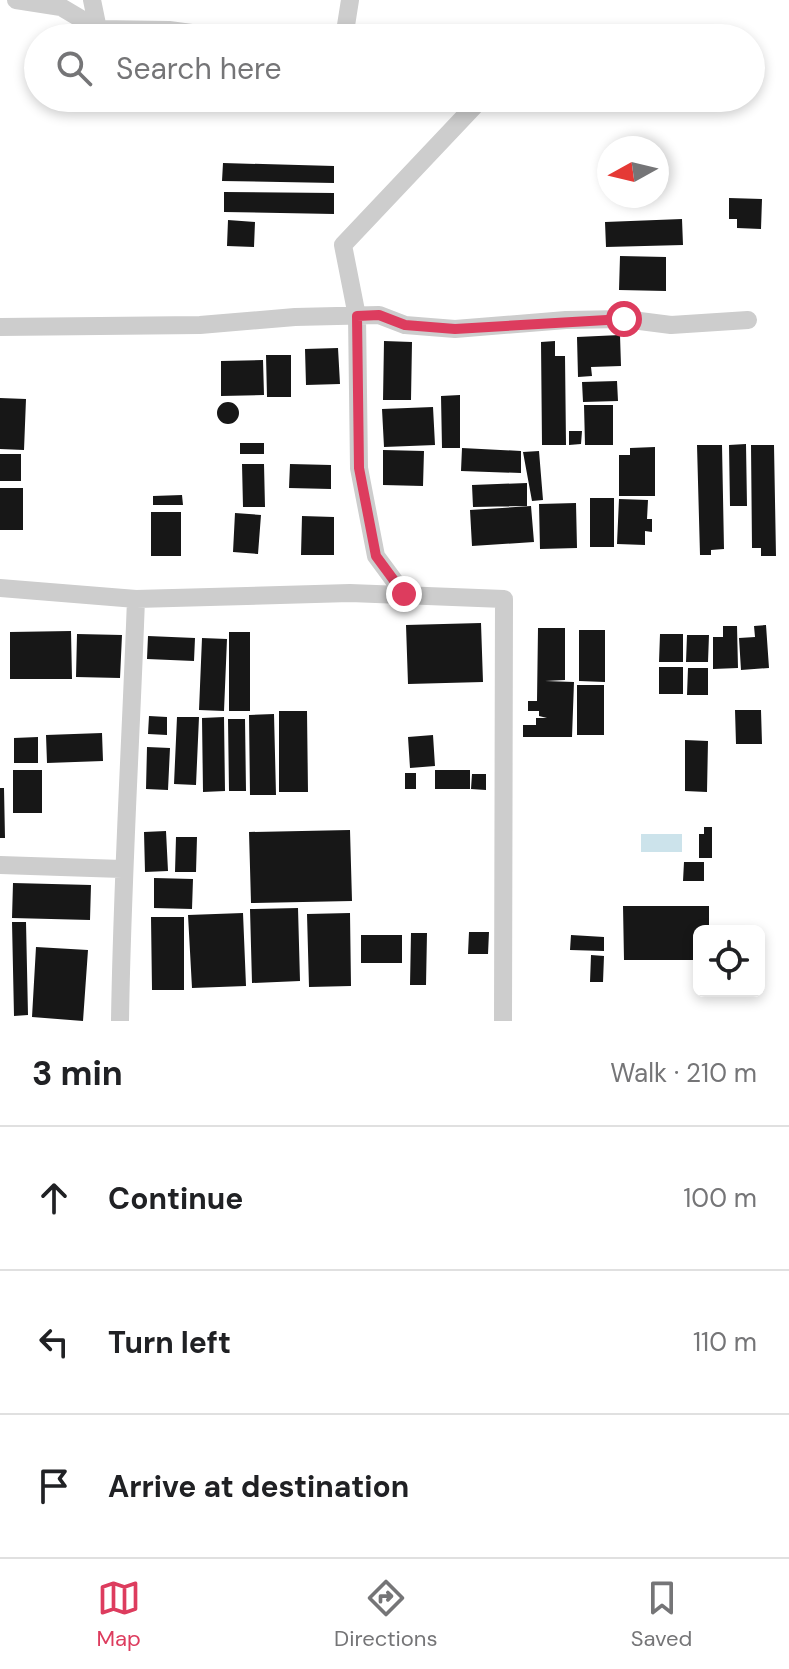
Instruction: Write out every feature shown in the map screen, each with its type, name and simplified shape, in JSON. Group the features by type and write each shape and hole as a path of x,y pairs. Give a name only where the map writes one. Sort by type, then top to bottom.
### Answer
{"street":[{"path":"16,0 66,3 92,24"},
{"path":"92,0 97,24"},
{"path":"346,24 350,0"},
{"path":"404,594 376,556 359,468 357,316 343,245 469,112"},
{"path":"0,327 200,325 379,315 405,325 455,329 566,320 624,319 671,325 748,320"},
{"path":"0,588 136,599 350,593 504,599 503,1021"},
{"path":"120,1021 122,869 129,788 136,599"},
{"path":"0,865 122,869"}],"water":[{"path":"641,834 682,834 682,852 641,852"}],"building":[{"path":"223,163 334,166 334,183 222,181"},
{"path":"224,192 334,193 334,214 224,212"},
{"path":"729,198 762,199 761,229 737,228 737,219 729,219"},
{"path":"682,219 683,245 606,247 605,222"},
{"path":"228,220 255,222 254,247 227,246"},
{"path":"620,256 666,257 666,291 619,290"},
{"path":"620,335 621,366 591,367 592,376 578,377 577,337"},
{"path":"384,341 412,342 411,400 383,400"},
{"path":"555,341 555,356 565,356 566,445 542,445 541,342"},
{"path":"338,348 340,384 306,385 305,349"},
{"path":"266,355 291,355 291,397 267,397"},
{"path":"263,360 264,395 221,396 221,361"},
{"path":"617,381 618,401 583,402 582,382"},
{"path":"460,395 460,448 442,448 441,396"},
{"path":"0,398 26,399 24,450 0,449"},
{"path":"228,402 236,405 239,413 236,421 228,424 220,421 217,413 220,405"},
{"path":"584,405 613,405 613,445 585,445"},
{"path":"433,407 435,445 384,447 382,409"},
{"path":"569,431 582,431 581,444 569,445"},
{"path":"240,443 264,443 264,454 240,454"},
{"path":"746,444 747,506 730,506 729,445"},
{"path":"697,445 722,445 724,549 711,550 711,555 700,555"},
{"path":"751,445 774,445 776,556 761,556 761,548 752,548"},
{"path":"655,447 655,496 619,496 619,455 630,455 630,448"},
{"path":"462,448 521,451 521,473 461,471"},
{"path":"383,450 424,451 423,486 383,485"},
{"path":"539,451 543,500 532,501 523,452"},
{"path":"0,454 21,454 21,481 0,481"},
{"path":"242,464 264,464 265,507 243,507"},
{"path":"290,464 331,465 331,489 289,488"},
{"path":"527,483 527,506 473,507 472,485"},
{"path":"0,488 23,488 23,530 0,530"},
{"path":"182,495 183,505 153,505 153,496"},
{"path":"590,498 614,498 614,547 590,547"},
{"path":"619,499 648,500 647,519 652,519 652,532 645,531 645,545 617,544"},
{"path":"576,503 577,548 540,549 539,504"},
{"path":"531,506 534,542 472,546 470,510"},
{"path":"151,512 181,512 181,556 151,556"},
{"path":"235,513 261,515 258,554 233,552"},
{"path":"302,516 334,517 334,555 301,555"},
{"path":"481,623 483,682 408,684 406,625"},
{"path":"766,625 769,668 741,670 739,638 755,637 754,626"},
{"path":"723,626 737,626 738,668 713,669 713,637 723,637"},
{"path":"538,628 565,628 565,680 545,681 574,682 572,737 523,737 523,725 536,725 536,718 547,718 539,716 539,711 528,711 528,701 537,701"},
{"path":"579,630 605,630 605,682 579,681"},
{"path":"71,631 72,679 10,679 10,632"},
{"path":"229,632 250,632 250,711 229,711"},
{"path":"77,634 122,635 120,678 76,677"},
{"path":"660,634 683,634 683,662 659,662"},
{"path":"687,635 709,635 708,662 686,662"},
{"path":"148,636 195,638 194,661 147,659"},
{"path":"202,638 227,639 224,711 199,710"},
{"path":"659,667 683,667 683,694 659,694"},
{"path":"688,668 708,668 708,695 687,695"},
{"path":"577,685 604,685 604,735 577,735"},
{"path":"735,710 761,710 762,744 736,744"},
{"path":"279,711 307,711 308,792 279,792"},
{"path":"274,714 276,795 250,795 249,715"},
{"path":"149,716 167,717 167,735 148,734"},
{"path":"177,717 199,717 196,785 174,784"},
{"path":"224,717 225,791 203,792 202,718"},
{"path":"228,719 245,719 246,791 229,791"},
{"path":"102,733 103,761 47,763 46,735"},
{"path":"433,735 435,766 410,768 408,737"},
{"path":"38,737 38,763 14,763 14,738"},
{"path":"685,740 708,741 707,792 685,791"},
{"path":"147,747 170,748 168,790 146,789"},
{"path":"13,770 42,770 42,813 13,813"},
{"path":"435,770 470,770 470,789 435,789"},
{"path":"405,773 416,773 416,789 405,789"},
{"path":"472,774 486,774 486,790 471,789"},
{"path":"0,788 4,788 5,838 0,838"},
{"path":"704,827 712,827 712,858 699,858 699,834 704,834"},
{"path":"350,830 352,901 251,903 249,832"},
{"path":"166,831 168,871 145,872 144,832"},
{"path":"176,837 197,837 196,872 175,872"},
{"path":"684,862 704,862 704,881 683,881"},
{"path":"154,878 193,879 192,909 154,908"},
{"path":"13,883 91,885 90,920 12,918"},
{"path":"623,906 709,906 709,925 693,925 693,960 624,960"},
{"path":"298,908 300,981 252,983 250,909"},
{"path":"243,913 246,986 192,988 188,915"},
{"path":"350,913 351,986 309,987 307,914"},
{"path":"151,917 184,917 184,990 152,990"},
{"path":"12,922 26,922 28,1015 14,1016"},
{"path":"469,932 489,932 488,954 468,954"},
{"path":"411,933 427,933 426,985 410,985"},
{"path":"361,935 402,935 402,963 361,963"},
{"path":"571,935 604,937 604,951 570,950"},
{"path":"36,947 88,950 83,1021 32,1017"},
{"path":"591,955 604,956 603,982 590,982"}],"route":[{"path":"404,594 376,556 359,468 357,316 379,315 405,325 455,329 566,320 624,319"}]}
